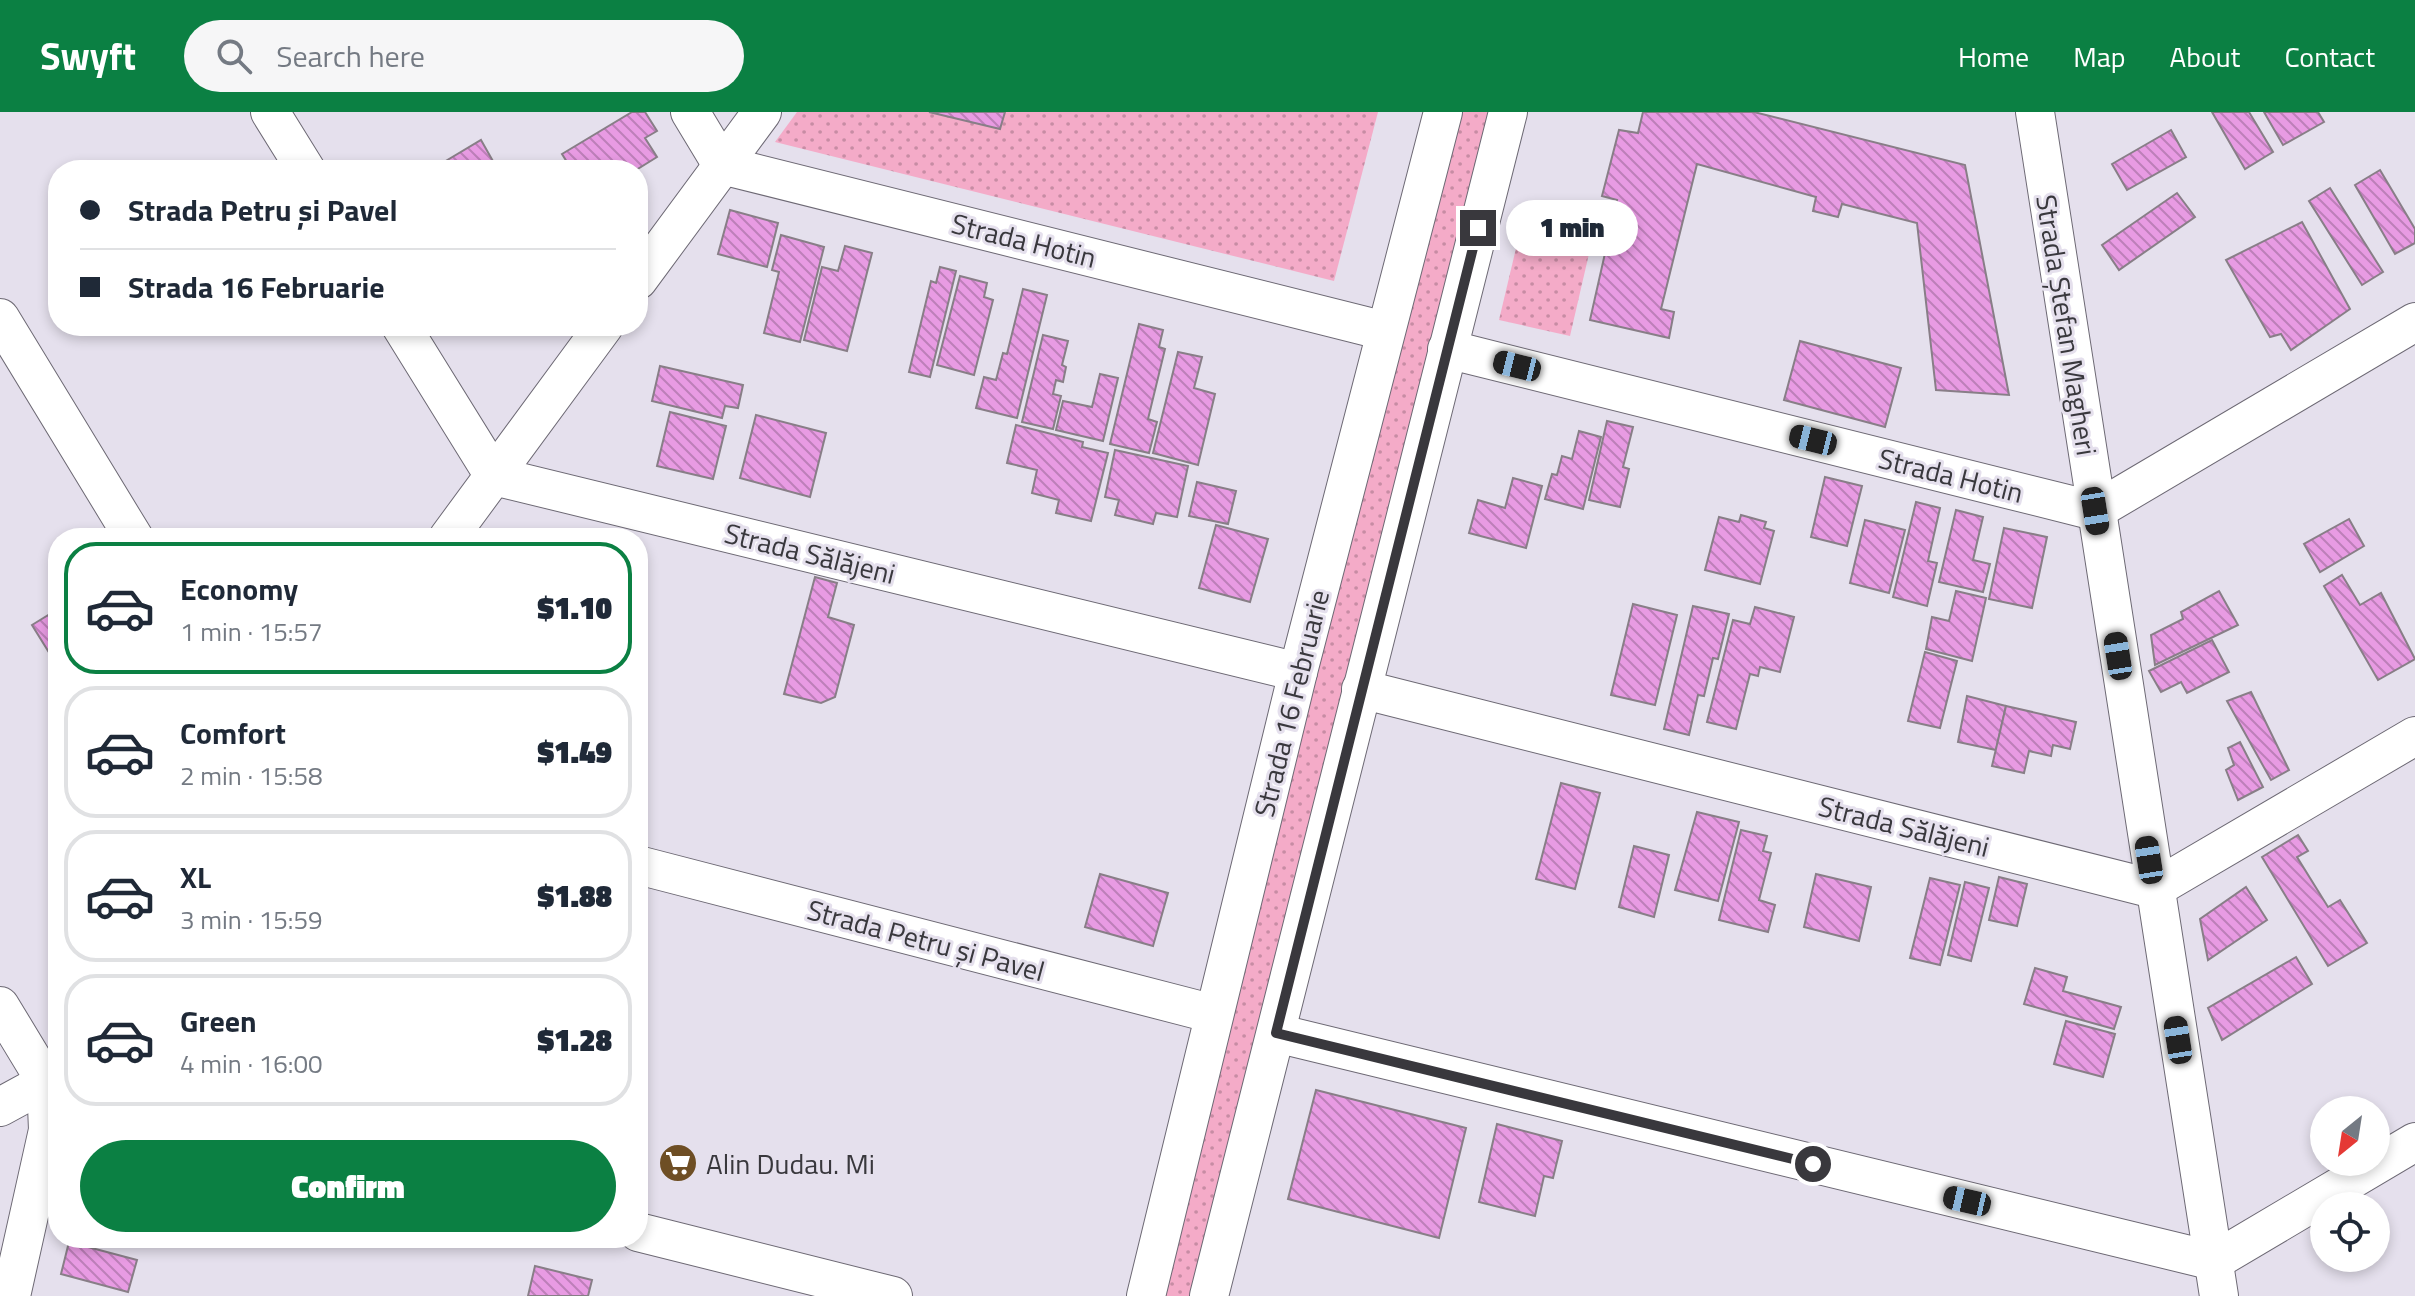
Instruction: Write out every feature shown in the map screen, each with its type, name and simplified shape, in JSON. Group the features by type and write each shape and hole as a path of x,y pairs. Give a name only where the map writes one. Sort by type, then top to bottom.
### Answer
{"street":[{"path":"270,112 300,160"},
{"path":"690,112 722,165"},
{"path":"648,266 762,112"},
{"name":"Strada 16 Februarie","path":"1146,1296 1298,672 1443,112"},
{"path":"1209,1296 1508,112"},
{"name":"Strada Ștefan Magheri","path":"2032,114 2217,1279"},
{"name":"Strada Hotin","path":"722,165 1385,331"},
{"path":"0,318 128,528"},
{"path":"2095,511 2415,322"},
{"path":"407,336 494,476"},
{"path":"455,528 597,336"},
{"name":"Strada Hotin","path":"1447,349 2095,511"},
{"name":"Strada Sălăjeni","path":"494,476 1298,672"},
{"name":"Strada Sălăjeni","path":"1361,689 2154,889"},
{"path":"2154,889 2415,736"},
{"name":"Strada Petru și Pavel","path":"648,868 1214,1014"},
{"path":"0,1006 48,1070"},
{"path":"1276,1033 2217,1279 2415,1142"},
{"path":"0,1107 48,1081"},
{"path":"11,1296 48,1130"},
{"path":"648,1235 893,1296"}],"shaded area":[{"path":"797,112 1378,112 1334,281 775,142"},
{"path":"1459,112 1502,112 1201,1296 1156,1296"},
{"path":"1527,202 1597,219 1570,336 1499,320"}],"building":[{"path":"632,112 645,112 657,131 645,138 657,157 648,163 648,160 566,160 562,154"},
{"path":"929,112 1005,112 1000,129"},
{"path":"1643,112 1754,112 1965,165 2009,395 1936,390 1917,223 1842,204 1838,217 1813,211 1816,197 1697,164 1661,309 1674,312 1669,338 1590,320 1617,200 1602,196 1619,130 1638,133"},
{"path":"2212,112 2249,112 2273,152 2245,169"},
{"path":"2264,112 2318,112 2324,122 2283,145"},
{"path":"2171,130 2186,157 2127,190 2112,164"},
{"path":"481,140 492,160 447,160"},
{"path":"2380,170 2415,229 2415,243 2395,254 2355,185"},
{"path":"2330,188 2383,272 2362,285 2309,201"},
{"path":"2177,193 2195,217 2119,270 2102,245"},
{"path":"730,210 778,223 767,267 718,254"},
{"path":"2302,222 2350,309 2291,350 2281,334 2270,337 2226,260"},
{"path":"781,235 824,247 800,342 764,333 779,272 772,270"},
{"path":"845,246 872,253 847,351 804,340 822,267 838,271"},
{"path":"940,267 956,271 930,377 909,372 931,281 936,283"},
{"path":"960,276 987,283 984,297 993,300 974,375 937,365"},
{"path":"1023,289 1047,295 1017,418 976,408 984,377 996,380 1003,353 1007,354"},
{"path":"1139,324 1163,330 1159,347 1165,349 1148,419 1157,422 1149,453 1110,444"},
{"path":"1043,335 1068,341 1062,365 1066,367 1063,382 1056,380 1053,394 1061,396 1053,429 1022,422"},
{"path":"1800,341 1901,368 1885,427 1784,400"},
{"path":"1178,352 1202,357 1194,388 1215,394 1198,465 1153,453"},
{"path":"660,366 743,385 738,408 725,406 722,418 652,401"},
{"path":"1100,374 1118,378 1103,441 1056,430 1063,401 1092,407"},
{"path":"670,412 726,426 713,479 657,466"},
{"path":"756,415 826,433 810,497 740,478"},
{"path":"1607,421 1633,427 1623,467 1629,469 1620,507 1589,500"},
{"path":"1016,425 1083,442 1082,447 1108,453 1091,521 1056,513 1059,500 1032,493 1037,470 1007,463"},
{"path":"1579,431 1601,437 1583,509 1545,499 1552,474 1557,475 1562,456 1572,459"},
{"path":"1115,450 1188,466 1177,517 1156,513 1153,524 1115,515 1119,500 1105,497"},
{"path":"1825,477 1862,486 1847,546 1811,537"},
{"path":"1513,478 1542,486 1526,548 1469,533 1478,500 1505,508"},
{"path":"1197,482 1236,491 1228,524 1189,516"},
{"path":"1916,502 1940,508 1928,561 1937,563 1927,606 1893,597"},
{"path":"1956,510 1983,517 1973,560 1990,564 1983,592 1939,582"},
{"path":"1741,515 1766,522 1764,528 1774,531 1760,584 1705,570 1719,517 1739,522"},
{"path":"2349,519 2364,546 2320,572 2304,544"},
{"path":"1865,520 1905,530 1889,593 1850,583"},
{"path":"1216,525 1268,539 1250,602 1199,588"},
{"path":"2004,528 2047,537 2032,608 1989,599"},
{"path":"2342,575 2360,605 2381,593 2415,659 2378,680 2324,586"},
{"path":"815,577 837,583 828,617 854,625 835,697 821,703 784,694"},
{"path":"1956,591 1986,598 1972,661 1926,649 1932,617 1949,621"},
{"path":"2219,591 2238,625 2155,665 2151,635 2183,619 2181,612"},
{"path":"1633,604 1677,615 1655,705 1611,695"},
{"path":"1693,606 1729,614 1718,659 1713,658 1704,696 1698,695 1689,735 1664,729"},
{"path":"1755,607 1794,617 1780,672 1760,667 1758,676 1750,674 1736,729 1707,722 1733,620 1750,624"},
{"path":"48,615 48,651 32,625"},
{"path":"2212,640 2229,672 2187,693 2181,682 2161,692 2149,671"},
{"path":"1925,652 1957,661 1940,728 1908,721"},
{"path":"2251,692 2289,770 2271,780 2227,701"},
{"path":"1967,696 2006,706 1996,750 1958,742"},
{"path":"2006,706 2076,722 2070,749 2053,745 2051,756 2029,751 2024,773 1992,766"},
{"path":"2240,742 2263,787 2238,800 2226,770 2234,765 2228,748"},
{"path":"1561,783 1600,793 1575,889 1536,879"},
{"path":"1697,812 1739,822 1718,901 1675,890"},
{"path":"1741,830 1767,836 1763,851 1771,853 1759,900 1775,905 1768,932 1719,920"},
{"path":"2298,835 2308,851 2297,857 2328,907 2340,900 2367,943 2328,966 2262,857"},
{"path":"1634,846 1669,855 1654,917 1619,907"},
{"path":"1100,874 1168,893 1153,946 1085,927"},
{"path":"1816,874 1871,887 1859,941 1804,927"},
{"path":"1999,877 2027,884 2017,926 1989,920"},
{"path":"1930,878 1960,885 1940,965 1910,958"},
{"path":"1965,882 1989,888 1971,961 1948,955"},
{"path":"2246,887 2267,920 2208,960 2200,919"},
{"path":"2296,957 2312,984 2222,1040 2208,1008"},
{"path":"2035,968 2067,977 2063,991 2121,1007 2114,1029 2024,1004"},
{"path":"2066,1021 2115,1034 2103,1077 2054,1064"},
{"path":"1316,1090 1466,1128 1439,1238 1288,1199"},
{"path":"1497,1124 1562,1141 1553,1178 1544,1176 1535,1216 1479,1202"},
{"path":"68,1248 92,1248 137,1260 128,1292 61,1274"},
{"path":"535,1266 592,1280 588,1296 528,1296"}],"place":[{"name":"Alin Dudau. Mi","path":"678,1163"}],"route":[{"path":"1478,228 1276,1033 1813,1164"}]}
